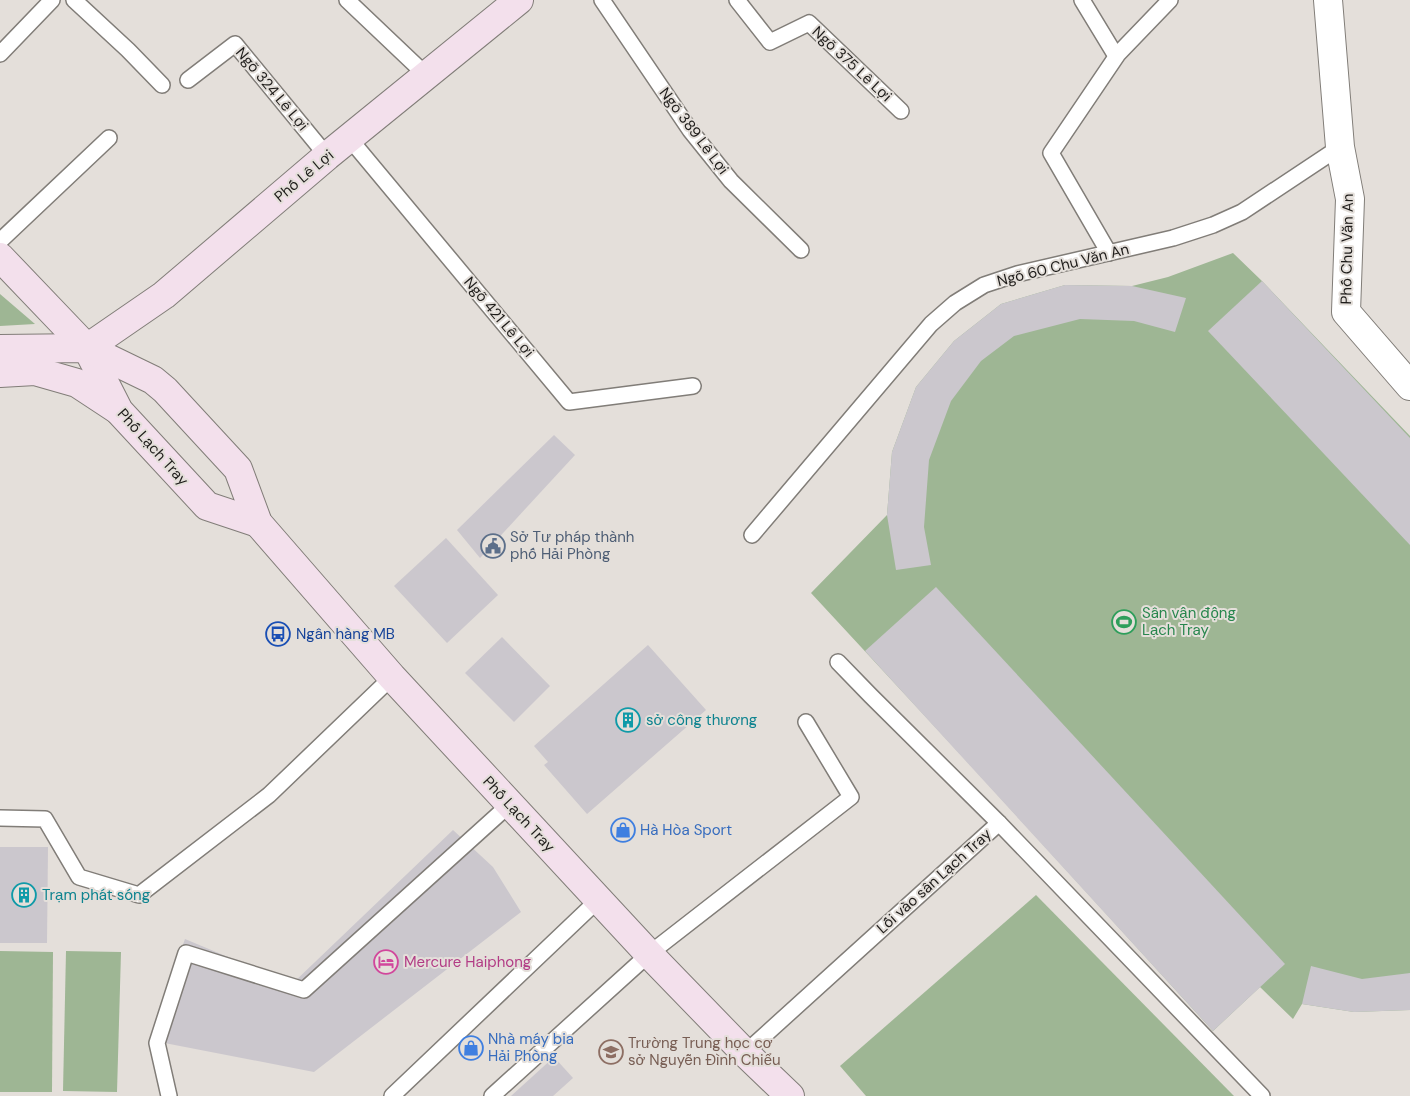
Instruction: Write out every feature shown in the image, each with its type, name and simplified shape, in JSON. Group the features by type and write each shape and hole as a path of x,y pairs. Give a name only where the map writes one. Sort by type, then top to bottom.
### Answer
{"main road":[{"name":"Phố Lê Lợi","path":"87,348 164,295 327,156 519,0"},
{"path":"0,257 87,348"},
{"path":"0,349 87,348"},
{"name":"Phố Lạch Tray","path":"87,348 119,410 207,506 258,523"},
{"name":"Phố Lạch Tray","path":"87,348 153,380 165,390 238,469 258,523 392,677 649,954 745,1053 790,1096"},
{"path":"0,373 35,371 78,383 119,410"}],"street":[{"name":"Phố Chu Văn An","path":"1328,0 1340,147 1350,199 1346,312 1410,386"}],"lane":[{"path":"0,54 52,0"},
{"path":"74,0 128,50 162,85"},
{"path":"347,0 426,75"},
{"name":"Ngõ 389 Lê Lợi","path":"602,0 690,130 731,181 802,250"},
{"name":"Ngõ 375 Lê Lợi","path":"737,0 770,42 809,23 901,110"},
{"path":"1082,0 1116,56"},
{"path":"1109,253 1051,153 1116,56 1170,0"},
{"name":"Ngõ 324 Lê Lợi","path":"188,80 236,44 327,156"},
{"path":"0,241 110,138"},
{"name":"Ngõ 421 Lê Lợi","path":"349,138 569,402 692,386"},
{"name":"Ngõ 60 Chu Văn An","path":"752,535 931,324 954,303 984,285 1017,274 1173,238 1213,225 1242,212 1340,147"},
{"name":"Lối vào sân Lạch Tray","path":"745,1053 999,823 838,662"},
{"path":"0,818 45,820 79,876 139,894 269,795 392,677"},
{"path":"492,1096 649,954 851,797 806,722"},
{"path":"169,1096 157,1043 186,953 304,990 510,804"},
{"path":"999,823 1262,1096"},
{"path":"392,1096 598,900"}],"green space":[{"name":"Sân vận động Lạch Tray","path":"1233,253 1410,436 1410,1010 1354,1012 1302,1004 1293,1019 1260,987 1213,1031 811,593 887,515 892,452 916,387 954,341 1001,304 1065,285 1132,286 1168,277"},
{"path":"0,294 35,324 0,326"},
{"path":"1036,895 1234,1096 866,1096 840,1066"},
{"path":"0,951 53,952 52,1092 0,1092"},
{"path":"66,951 121,952 117,1092 63,1091"}],"building":[{"path":"1262,281 1410,438 1410,545 1208,331"},
{"path":"1065,285 1132,286 1186,298 1175,332 1134,321 1080,319 1014,336 981,361 951,401 929,460 924,527 931,565 896,570 887,515 892,452 916,387 954,341 1001,304"},
{"path":"554,435 575,455 480,558 457,530"},
{"path":"446,538 498,595 447,643 394,586"},
{"path":"936,587 1285,964 1213,1031 865,651"},
{"path":"502,637 550,686 514,722 465,673"},
{"name":"sở công thương","path":"648,645 706,710 587,814 544,765 548,762 534,746"},
{"name":"Mercure Haiphong","path":"453,830 493,867 521,912 314,1072 149,1040 185,939 292,984"},
{"name":"Trạm phát sóng","path":"0,847 48,847 47,943 0,943"},
{"path":"1311,966 1362,979 1410,973 1410,1010 1354,1012 1302,1004"},
{"path":"554,1057 573,1078 553,1096 511,1096"}],"place":[{"name":"Sở Tư pháp thành phố Hải Phòng","path":"493,546"},
{"name":"Sân vận động Lạch Tray","path":"1124,622"},
{"name":"Ngân hàng MB","path":"278,634"},
{"name":"sở công thương","path":"628,720"},
{"name":"Hà Hòa Sport","path":"623,830"},
{"name":"Trạm phát sóng","path":"24,895"},
{"name":"Mercure Haiphong","path":"386,962"},
{"name":"Nhà máy bia Hải Phòng","path":"471,1048"},
{"name":"Trường Trung học cơ sở Nguyễn Đình Chiểu","path":"611,1052"}]}
